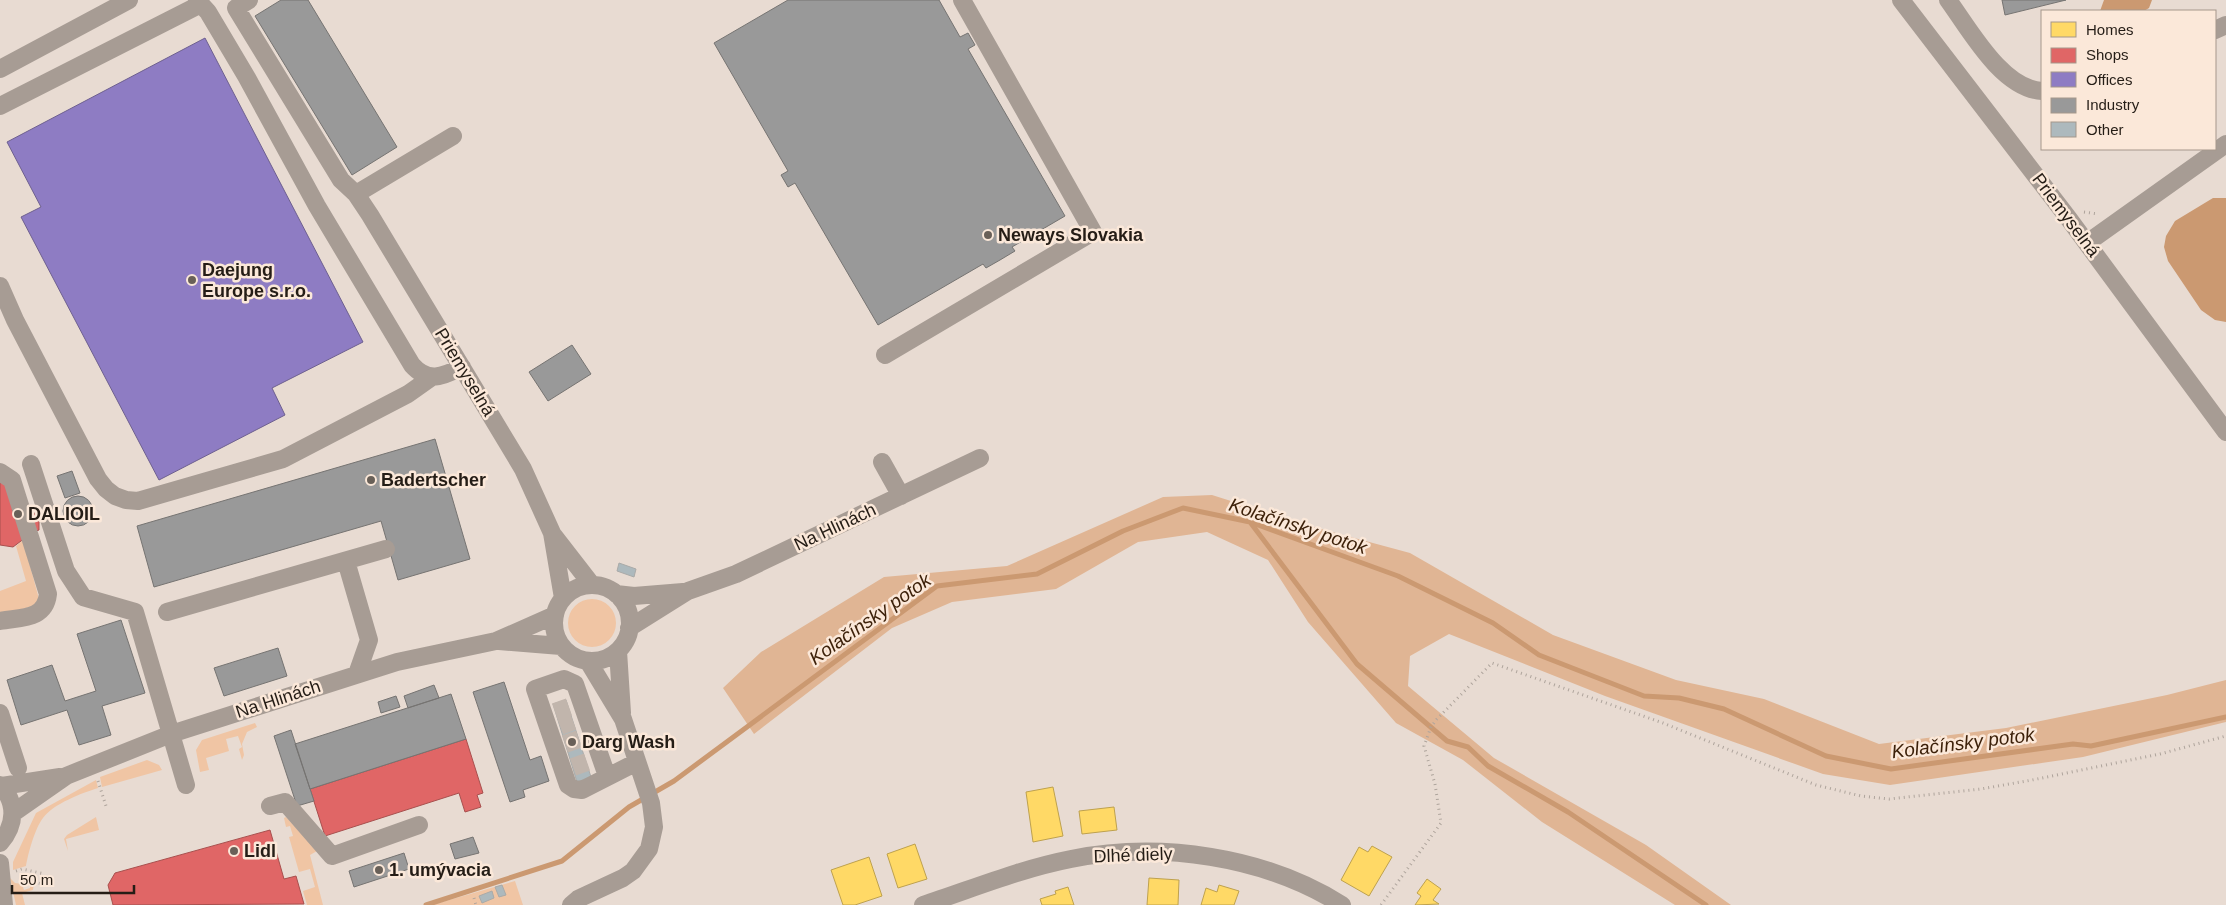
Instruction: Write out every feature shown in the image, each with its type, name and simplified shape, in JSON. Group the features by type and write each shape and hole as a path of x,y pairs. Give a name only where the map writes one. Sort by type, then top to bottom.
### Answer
{"street":[{"path":"0,70 130,0"},
{"name":"Priemyselná","path":"248,0 236,8 341,180 356,194 370,215 462,367 523,469 552,533 592,585"},
{"path":"884,355 1093,232 962,0"},
{"name":"Priemyselná","path":"1902,0 2087,243 2226,432"},
{"path":"1948,0 2001,72 2026,88 2041,91"},
{"path":"0,106 199,2 246,76 317,206 412,365 420,374 432,376 449,373 462,367"},
{"path":"356,194 453,136"},
{"path":"2087,243 2226,144"},
{"path":"0,286 15,320 98,479 106,489 126,500 138,501 161,495 283,459 400,398 432,376"},
{"name":"Na Hlinách","path":"629,628 688,591 736,574 980,458"},
{"path":"882,462 901,496"},
{"path":"31,464 66,572 83,597 135,612 186,785"},
{"path":"0,472 12,480 48,594 44,608 37,614 0,622"},
{"name":"Priemyselná","path":"552,533 563,598"},
{"path":"168,612 386,549"},
{"path":"346,561 369,640 397,662"},
{"path":"592,585 616,594 624,603 629,616 626,640 618,651 609,657 588,661 569,653 561,646 556,636 554,625 555,615 563,598 571,591 592,585"},
{"name":"Na Hlinách","path":"616,594 634,596 688,591"},
{"name":"Na Hlinách","path":"13,813 66,776 171,734 397,662 496,641 555,615"},
{"path":"357,674 369,640"},
{"name":"Na Hlinách","path":"496,641 561,646"},
{"path":"618,651 623,719"},
{"path":"571,905 578,899 623,878 641,862 649,849 654,827 651,803 623,719 588,661"},
{"path":"0,713 18,768"},
{"path":"579,759 565,716 579,759"},
{"path":"579,759 637,762"},
{"name":"Na Hlinách","path":"1,785 66,776"},
{"path":"0,843 11,825 13,813 8,794 1,785"},
{"path":"270,806 285,802 332,856 419,824"},
{"name":"Dlhé diely","path":"923,905 954,900 1020,872 1070,859 1094,855 1156,852 1191,854 1250,866 1296,882 1342,905"},
{"path":"1,905 8,869"}],"path":[{"path":"1381,905 1441,823 1435,784 1424,746 1431,727 1492,663 1654,720 1816,784 1861,796 1889,799 1981,789 2032,780 2160,754 2226,736"},
{"path":"99,782 106,806"},
{"path":"22,870 45,874"},
{"path":"14,879 22,883 34,882 42,884"},
{"path":"474,898 476,905"}],"shaded area":[{"path":"2104,0 2152,0 2149,8 2146,10 2100,10"},
{"path":"2213,198 2226,198 2226,322 2215,320 2201,310 2168,261 2164,247 2166,236 2175,221"},
{"path":"1212,495 1310,526 1410,553 1553,635 1676,680 1764,699 1879,744 2006,728 2167,695 2226,680 2226,722 2083,757 1890,785 1823,774 1605,696 1449,634 1410,656 1408,686 1494,758 1646,845 1731,905 1675,905 1542,822 1463,760 1396,723 1308,622 1268,560 1207,532 1138,542 1056,589 952,602 892,628 754,734 723,688 761,652 884,577 1007,566 1163,497"},
{"path":"23,540 39,599 35,605 0,617 0,591 26,581 16,546"},
{"path":"587,599 597,599 609,606 616,618 616,628 609,640 597,647 587,647 579,643 572,636 568,628 568,618 572,610 579,603"},
{"path":"255,723 257,727 247,732 242,744 244,755 242,760 239,749 242,747 238,736 226,739 229,751 206,758 209,770 200,772 196,750 202,740"},
{"path":"147,760 159,765 162,770 102,787 100,777"},
{"path":"96,780 98,788 68,800 54,808 43,818 30,848 26,866 13,870 13,862 36,813"},
{"path":"96,817 99,830 66,839 68,851 64,839 67,835"},
{"path":"286,817 317,851 310,855 323,905 307,905 303,891 315,887 310,869 299,872 289,837 293,836 290,826 286,827 284,818"},
{"path":"10,878 15,883 22,884 24,890 30,888 30,884 34,883 33,890 22,893 25,905 16,905"},
{"path":"515,881 523,905 432,905"}],"building: Homes":[{"path":"1053,787 1063,836 1033,842 1026,792"},
{"path":"1114,807 1117,830 1082,834 1079,811"},
{"path":"915,844 927,879 898,888 887,854"},
{"path":"1372,846 1392,857 1369,896 1341,880 1359,847 1368,852"},
{"path":"869,857 882,896 855,905 843,905 831,870"},
{"path":"1149,878 1179,880 1178,905 1147,905"},
{"path":"1427,879 1441,889 1433,900 1439,904 1415,905 1421,896 1417,893"},
{"path":"1219,885 1239,891 1234,905 1201,905 1206,888 1217,892"},
{"path":"1068,887 1074,905 1042,905 1040,899 1056,894 1055,891"}],"building: Shops":[{"name":"DALIOIL","path":"0,481 3,482 27,512 33,511 39,522 39,530 33,532 13,547 0,545"},
{"path":"466,739 483,793 477,795 481,807 465,812 459,793 325,836 310,789"},
{"name":"Lidl","path":"270,830 284,879 296,876 304,904 113,905 108,885 115,873"}],"building: Offices":[{"name":"Daejung Europe s.r.o.","path":"205,38 363,342 272,388 285,415 159,480 21,217 41,207 7,142"}],"building: Industry":[{"path":"281,0 308,0 397,147 352,175 255,16"},
{"path":"788,0 939,0 960,37 968,33 975,45 968,49 1065,216 1012,247 1015,251 1000,260 986,268 983,264 878,325 795,183 788,187 781,175 788,171 714,43"},
{"path":"2002,0 2066,0 2005,15"},
{"path":"572,345 591,374 548,401 529,372"},
{"name":"Badertscher","path":"435,439 470,559 398,580 381,521 154,587 137,526"},
{"path":"72,471 80,493 65,498 57,476"},
{"path":"78,496 89,500 93,511 89,522 78,526 67,522 63,511 67,500"},
{"path":"121,620 145,693 102,706 111,735 79,745 67,710 21,725 7,680 52,665 65,701 96,691 77,634"},
{"path":"278,648 287,676 224,696 214,668"},
{"path":"504,682 530,760 541,756 549,781 523,790 525,797 510,802 473,692"},
{"path":"434,685 439,698 408,708 404,696"},
{"path":"451,694 466,739 310,789 295,744"},
{"path":"396,696 400,707 381,713 378,702"},
{"path":"291,730 314,801 297,806 274,736"},
{"path":"473,837 479,853 455,859 450,844"},
{"name":"1. umývacia","path":"404,853 409,869 354,887 349,871"}],"building: Other":[{"path":"619,563 636,569 634,577 617,571"},
{"name":"Darg Wash","path":"566,700 591,777 577,782 553,704"},
{"path":"502,885 506,895 499,897 495,887"},
{"path":"492,891 494,898 482,903 479,896"}],"waterway":[{"name":"Kolačínsky potok","path":"426,905 562,861 629,807 674,781 937,586 1037,574 1123,531 1183,508 1250,522 1398,576 1493,623 1539,655 1644,696 1679,698 1724,709 1826,756 1891,769 2073,744 2091,746 2226,717"},
{"path":"1250,522 1357,664 1447,741 1468,747 1488,766 1568,812 1706,905"}],"tunnel":[{"path":"555,712 569,707"},
{"path":"560,726 573,721"},
{"path":"565,744 579,739"},
{"path":"573,767 587,762"}],"place":[{"name":"Neways Slovakia","path":"988,235"},
{"name":"Daejung Europe s.r.o.","path":"192,280"},
{"name":"Badertscher","path":"371,480"},
{"name":"DALIOIL","path":"18,514"},
{"name":"Darg Wash","path":"572,742"},
{"name":"Lidl","path":"234,851"},
{"name":"1. umývacia","path":"379,870"}]}
